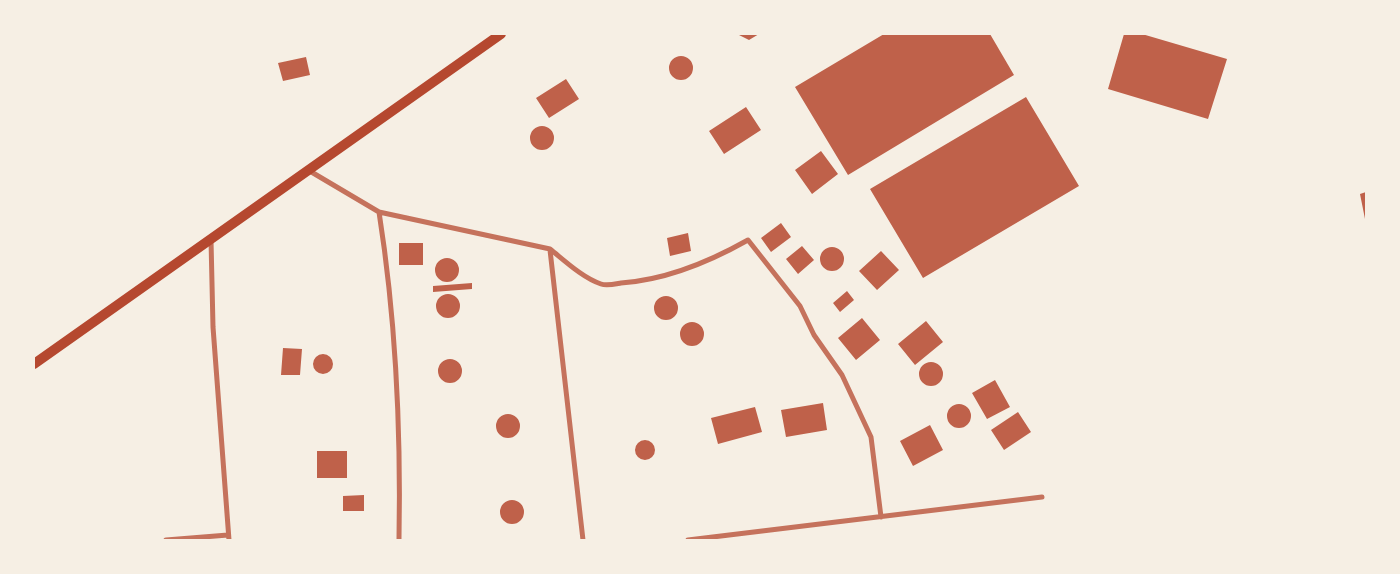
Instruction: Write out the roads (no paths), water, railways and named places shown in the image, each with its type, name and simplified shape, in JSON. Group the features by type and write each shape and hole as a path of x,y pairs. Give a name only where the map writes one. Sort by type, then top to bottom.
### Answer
{"main road":[{"path":"34,364 210,237 500,34"}],"street":[{"path":"307,170 379,212 550,249 569,265 602,285 642,282 673,273 748,240 800,306 814,335 842,375 871,437 881,517"},
{"path":"379,212 389,282 400,479 399,540"},
{"path":"166,540 228,538 213,328 210,237"},
{"path":"550,249 583,540"},
{"path":"688,540 1042,497"}]}
